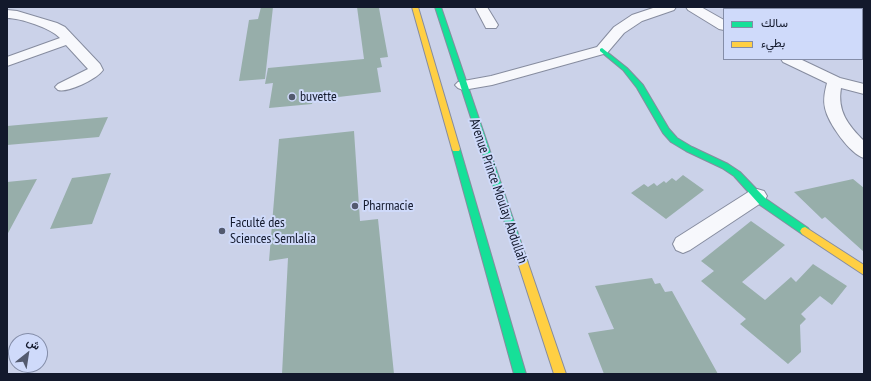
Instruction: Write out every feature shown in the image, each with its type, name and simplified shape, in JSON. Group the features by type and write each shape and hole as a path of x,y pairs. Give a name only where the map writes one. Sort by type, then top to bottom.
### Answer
{"main road":[{"name":"Avenue Prince Moulay Abdullah","path":"415,7 520,374"},
{"name":"Avenue Prince Moulay Abdullah","path":"438,7 560,374"},
{"path":"602,50 625,69 635,81 666,132 674,140 689,149 725,166 737,174 763,202 864,271"}],"street":[{"path":"481,7 491,25"},
{"path":"463,85 492,80 602,50 611,38 625,26 653,12 670,7"},
{"path":"692,7 723,25"},
{"path":"7,14 12,14 52,26 60,30 95,67 96,70 91,74 63,88"},
{"path":"7,62 69,39"},
{"path":"790,60 835,82 864,90"},
{"path":"835,82 832,100 836,117 840,125 864,152"},
{"path":"683,244 757,196"}],"building":[{"path":"261,7 273,7 265,79 239,81 249,20 258,19"},
{"path":"357,7 379,8 388,57 380,58 382,67 377,68 381,92 313,100 312,104 269,108 273,83 265,84 268,68 364,59"},
{"path":"108,117 99,137 7,145 7,126"},
{"path":"354,131 360,221 378,219 394,374 282,374 288,258 269,261 279,139"},
{"path":"111,173 92,224 50,229 72,178"},
{"path":"683,175 704,190 666,219 631,193 644,184 648,187 654,183 657,186 664,181 666,183 672,178 676,181"},
{"path":"37,179 7,235 7,182"},
{"path":"853,179 864,188 864,252 825,217 822,219 794,192"},
{"path":"751,221 785,245 742,282 765,300 791,277 796,282 813,264 847,286 832,305 820,296 801,314 806,319 800,325 801,352 788,364 740,324 746,319 701,281 714,271 701,261"},
{"path":"652,278 655,284 660,283 665,292 672,291 718,374 604,374 588,333 614,329 595,286"}],"traffic: fast":[{"path":"438,7 523,263"},
{"path":"602,50 625,69 640,87 666,131 674,140 689,149 725,166 737,174 763,202 805,231"},
{"path":"456,149 520,374"}],"traffic: slow":[{"path":"415,7 456,149"},
{"path":"805,231 864,271"},
{"path":"523,263 560,374"}],"place":[{"name":"buvette","path":"292,97"},
{"name":"Pharmacie","path":"355,206"},
{"name":"Faculté des Sciences Semlalia","path":"222,231"}]}
